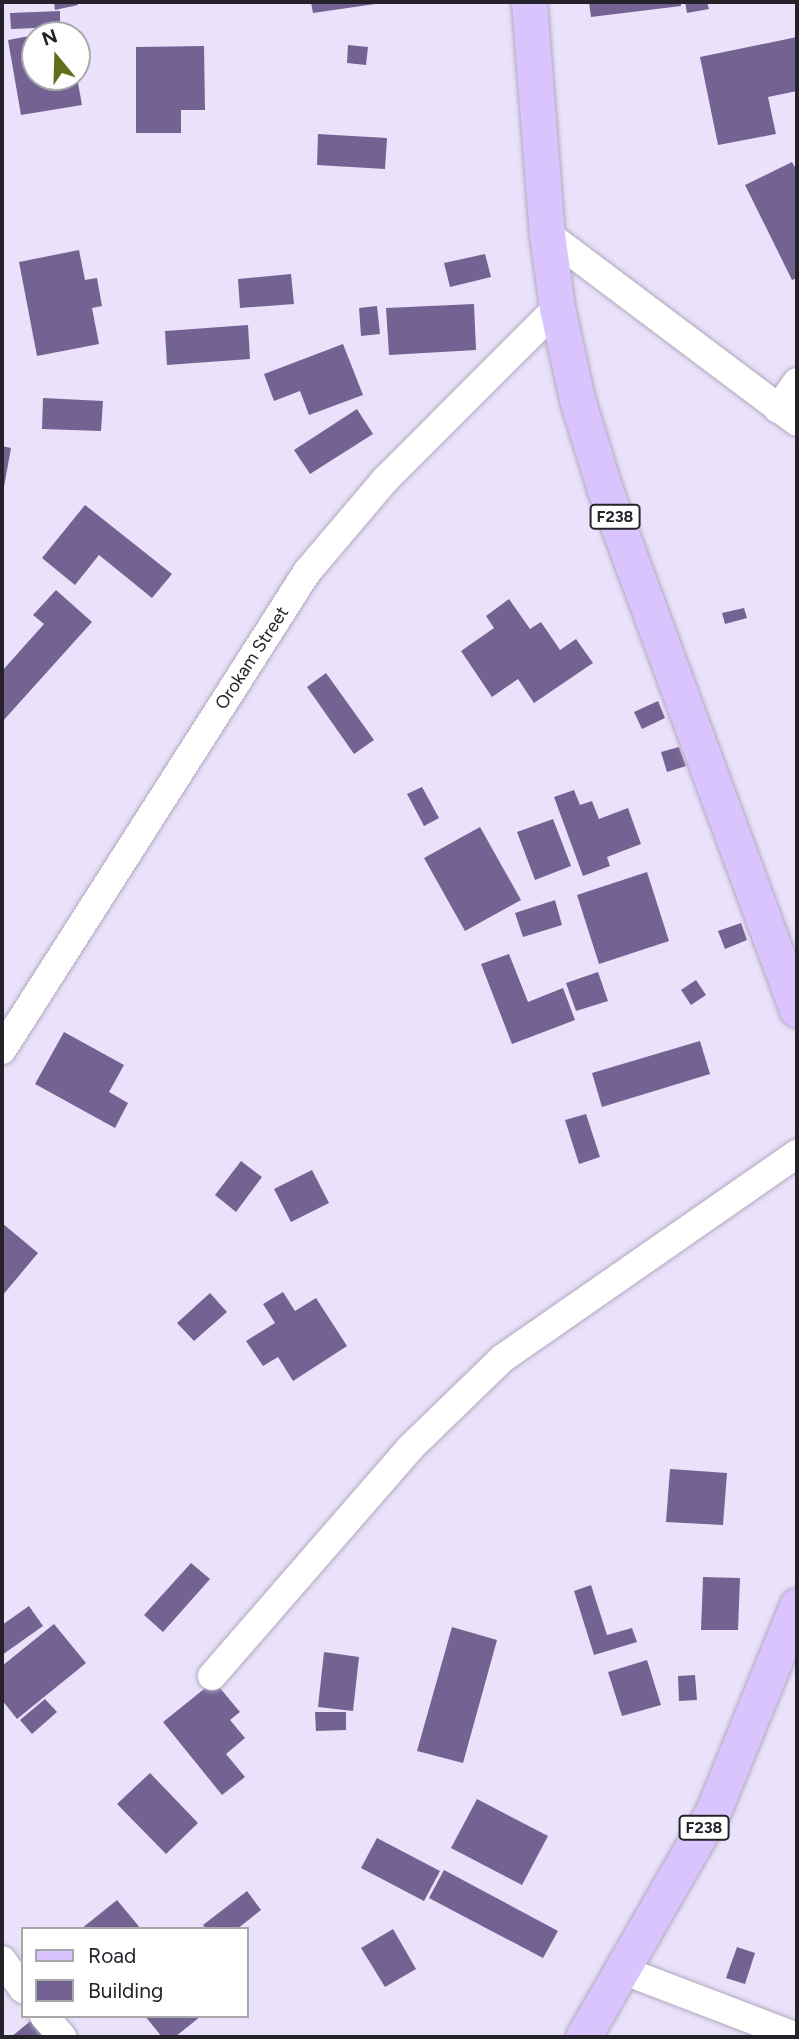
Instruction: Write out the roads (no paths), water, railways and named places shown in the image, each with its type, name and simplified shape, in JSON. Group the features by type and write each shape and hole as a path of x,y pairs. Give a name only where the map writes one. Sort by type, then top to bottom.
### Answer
{"main road":[{"name":"F238","path":"529,2 547,234 557,308 577,399 605,490 797,1010"},
{"name":"F238","path":"583,2037 712,1814 797,1606"}],"street":[{"path":"547,234 788,415 797,383"},
{"name":"Orokam Street","path":"2,1050 307,572 385,480 557,308"},
{"path":"212,1676 410,1448 503,1358 797,1154"},
{"path":"2,1960 21,1986"},
{"path":"622,1970 797,2037"},
{"path":"46,2018 62,2037"}]}
